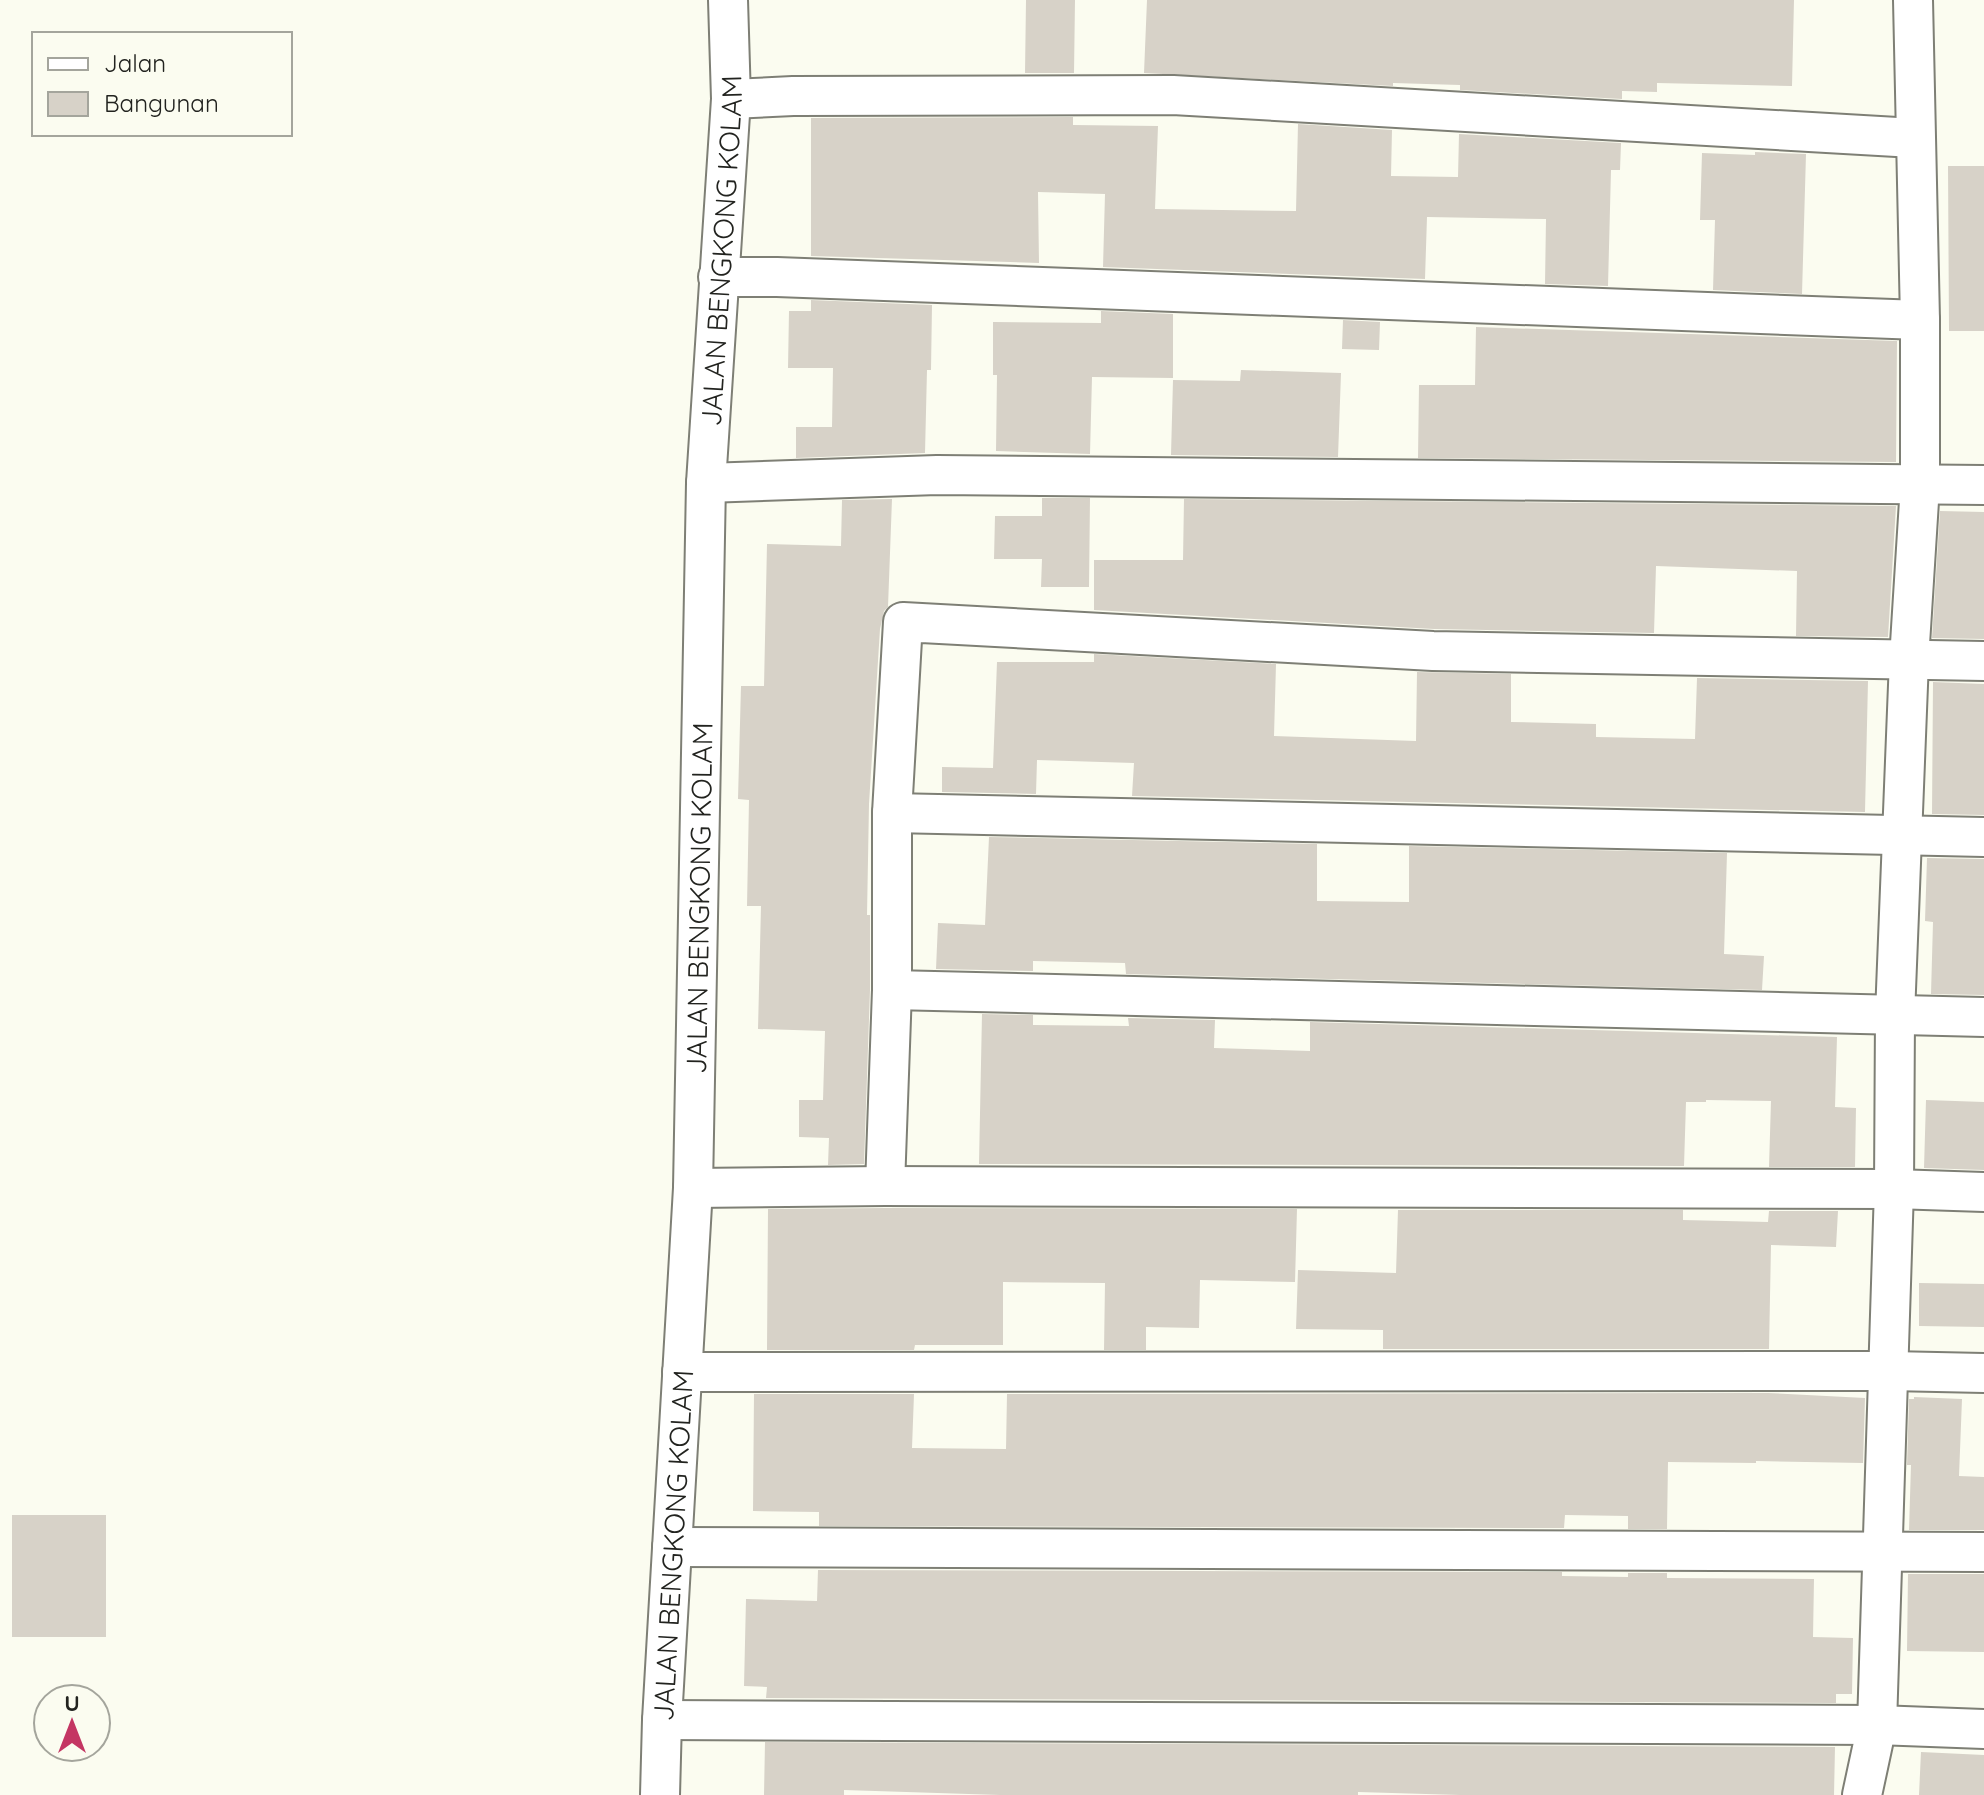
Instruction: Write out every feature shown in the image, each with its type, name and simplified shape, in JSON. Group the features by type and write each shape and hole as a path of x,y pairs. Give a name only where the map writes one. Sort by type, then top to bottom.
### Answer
{"street":[{"name":"JALAN BENGKONG KOLAM","path":"660,1795 693,1188 706,483 731,99 728,0"},
{"path":"1862,1795 1877,1725 1890,1371 1895,1015 1909,660 1920,485 1913,0"},
{"path":"731,99 793,96 1173,95 1914,138"},
{"path":"718,277 1920,320"},
{"path":"706,483 937,475 1984,485"},
{"path":"885,1186 892,990 892,813 903,622 1433,651 1984,661"},
{"path":"892,813 1984,837"},
{"path":"892,990 1984,1017"},
{"path":"693,1188 1894,1189 1984,1192"},
{"path":"682,1372 1984,1373"},
{"path":"672,1547 1984,1552"},
{"path":"662,1720 1877,1725 1984,1729"}],"building":[{"path":"1026,0 1075,0 1074,73 1025,73"},
{"path":"1147,0 1794,0 1792,86 1657,83 1657,92 1622,91 1622,99 1460,90 1460,85 1393,83 1393,86 1144,73"},
{"path":"1073,117 1073,125 1158,126 1155,209 1296,211 1298,124 1392,130 1391,176 1458,177 1459,134 1621,143 1620,170 1611,170 1608,286 1545,284 1546,219 1427,217 1425,279 1103,267 1105,194 1038,192 1039,263 811,256 811,118"},
{"path":"1755,152 1806,154 1802,294 1713,290 1715,220 1700,220 1702,153 1755,155"},
{"path":"1948,166 1984,166 1984,331 1949,331"},
{"path":"811,300 932,305 925,453 796,458 796,427 832,427 833,368 788,368 789,311 811,311"},
{"path":"1101,311 1173,314 1173,378 1092,377 1090,454 996,451 997,375 993,375 993,322 1101,323"},
{"path":"1343,320 1380,322 1379,350 1342,349"},
{"path":"1476,327 1897,341 1896,462 1418,458 1419,385 1475,385"},
{"path":"1241,370 1341,373 1338,457 1171,455 1173,380 1240,381"},
{"path":"1042,498 1090,498 1089,587 1041,587 1042,559 994,559 995,516 1042,516"},
{"path":"892,499 888,607 880,629 869,804 867,915 870,915 870,990 864,1164 828,1165 829,1138 799,1137 799,1100 823,1100 825,1031 758,1029 761,906 747,906 749,800 738,799 741,686 764,686 767,544 841,546 842,500"},
{"path":"1184,499 1896,506 1888,637 1796,636 1797,571 1656,566 1654,633 1434,629 1094,610 1094,560 1183,560"},
{"path":"1940,511 1984,512 1984,639 1932,638"},
{"path":"1094,654 1276,664 1274,736 1416,741 1417,672 1511,674 1511,722 1596,724 1596,737 1695,739 1697,678 1868,681 1865,812 1132,796 1134,763 1037,760 1036,794 942,792 942,767 993,768 997,662 1094,662"},
{"path":"1933,682 1984,684 1984,815 1932,814"},
{"path":"989,837 1317,844 1317,901 1409,902 1409,846 1727,853 1724,954 1764,956 1762,990 1126,974 1125,963 1033,961 1033,971 936,969 938,923 985,925"},
{"path":"1927,858 1984,859 1984,995 1931,994 1933,922 1925,921"},
{"path":"982,1014 1033,1015 1033,1025 1129,1026 1128,1018 1215,1020 1214,1048 1310,1051 1310,1022 1837,1037 1835,1107 1856,1108 1855,1167 1769,1167 1771,1101 1706,1100 1686,1102 1684,1166 979,1164"},
{"path":"1926,1100 1984,1102 1984,1170 1924,1168"},
{"path":"768,1209 1297,1209 1295,1282 1200,1280 1199,1328 1146,1327 1146,1350 1104,1350 1105,1283 1003,1282 1003,1345 915,1345 914,1350 767,1350"},
{"path":"1398,1210 1683,1210 1683,1220 1768,1222 1769,1211 1838,1211 1836,1247 1771,1245 1769,1349 1383,1349 1383,1330 1296,1329 1298,1270 1396,1273"},
{"path":"1919,1283 1984,1284 1984,1327 1919,1326"},
{"path":"1768,1393 1865,1398 1863,1463 1668,1462 1667,1529 1628,1529 1628,1516 1565,1515 1564,1528 819,1526 819,1512 753,1511 754,1394 914,1394 912,1448 1006,1449 1007,1394"},
{"path":"1909,1399 1962,1399 1959,1476 1984,1477 1984,1530 1909,1530"},
{"path":"12,1515 106,1515 106,1637 12,1637"},
{"path":"818,1570 1562,1572 1562,1576 1628,1577 1628,1573 1667,1573 1667,1578 1814,1579 1813,1637 1853,1638 1852,1694 1836,1694 1836,1703 766,1698 767,1687 744,1686 746,1599 817,1601"},
{"path":"1908,1574 1984,1574 1984,1652 1907,1651"},
{"path":"765,1742 1835,1747 1834,1795 1358,1792 1358,1795 1000,1795 844,1790 844,1795 764,1795"},
{"path":"1921,1752 1984,1755 1984,1795 1919,1795"}]}
